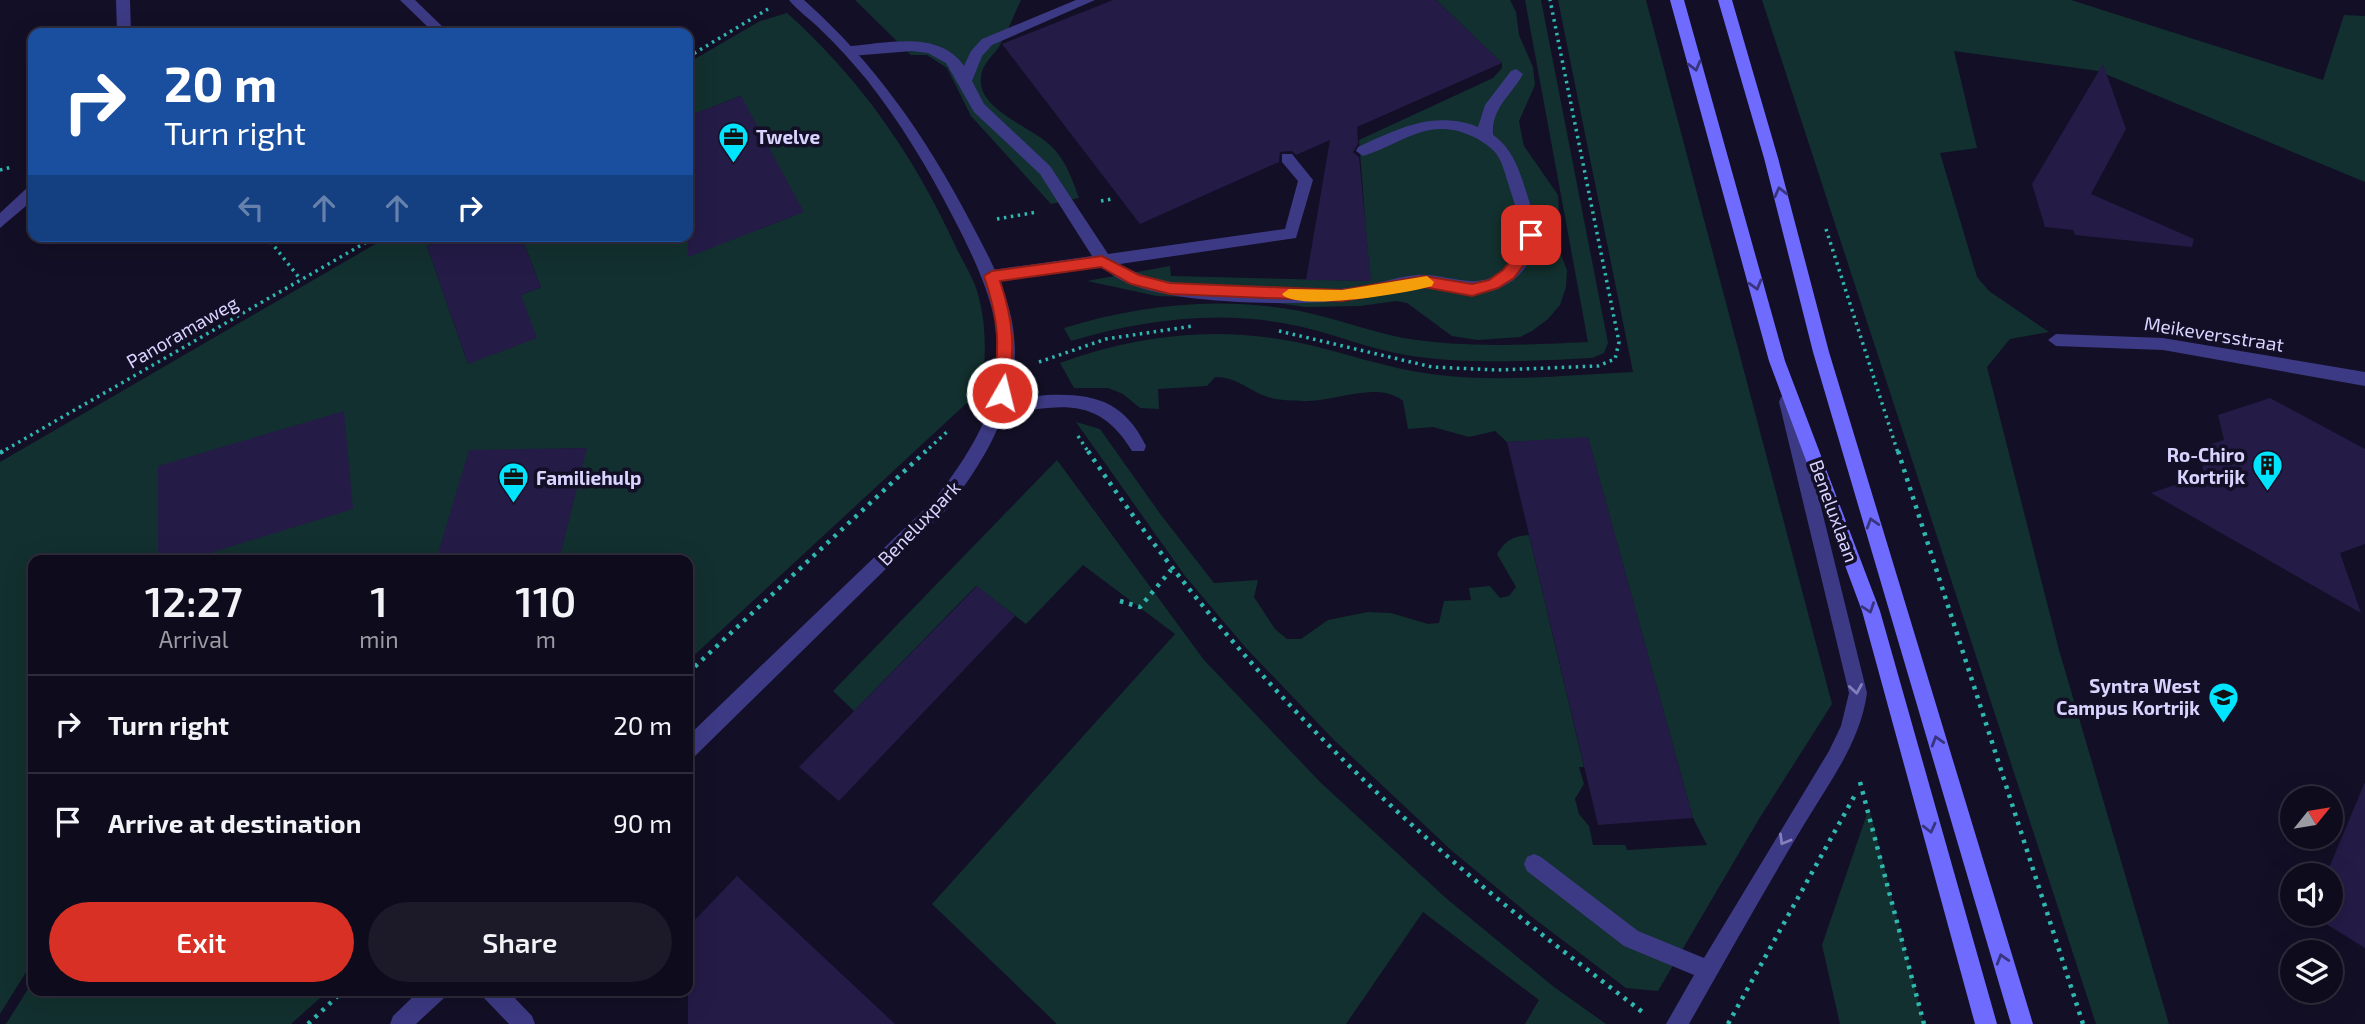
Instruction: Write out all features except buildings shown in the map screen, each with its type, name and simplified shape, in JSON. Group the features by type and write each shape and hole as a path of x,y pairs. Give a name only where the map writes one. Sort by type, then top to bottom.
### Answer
{"main road":[{"name":"Beneluxlaan","path":"1677,0 1777,361 1871,611 1986,1024"},
{"name":"Beneluxlaan","path":"1725,0 1771,158 1822,352 2022,1024"}],"street":[{"path":"123,0 124,28"},
{"path":"407,0 437,28"},
{"name":"Beneluxpark","path":"693,744 941,504 967,473 999,407 1007,342 1004,313 992,276 931,158 906,119 851,51 796,0"},
{"path":"966,79 976,54 987,42 1088,0"},
{"path":"851,51 929,48 959,65 978,107 1024,148 1051,178 1102,261 1136,280 1170,288 1342,295 1424,281 1472,290 1493,284 1520,262 1528,248 1531,235 1504,153 1486,136 1441,123 1416,128 1363,151"},
{"path":"1486,136 1483,122 1487,110 1510,86 1516,74"},
{"path":"992,276 1291,234 1306,180 1287,158"},
{"path":"0,222 28,196"},
{"name":"Meikeversstraat","path":"2056,340 2163,344 2365,379"},
{"path":"1677,1024 1818,781 1848,736 1857,715 1858,693 1777,361"},
{"path":"999,407 1080,402 1103,408 1122,421 1138,446"},
{"path":"1534,864 1631,939 1708,970"},
{"path":"401,1024 430,996"},
{"path":"498,996 524,1024"}],"path":[{"path":"693,54 775,4"},
{"path":"1825,226 2083,1024"},
{"path":"271,242 301,280"},
{"name":"Panoramaweg","path":"0,453 367,242"},
{"path":"1033,364 1101,472 1171,570 1263,677 1369,785 1498,900 1649,1017"},
{"path":"693,668 950,428"},
{"path":"1120,601 1140,607 1171,570"},
{"path":"1728,1024 1861,785"},
{"path":"308,1024 338,996"}],"green space":[{"path":"855,0 1021,0 1000,45 983,68 981,85 986,97 995,107 1055,150 1072,179 1079,198 1051,204 971,116 947,68 927,55 911,55"},
{"path":"1436,0 1510,0 1516,12 1519,35 1533,67 1535,85 1519,121 1521,132 1524,146 1558,195 1559,208 1552,232 1567,270 1566,287 1560,305 1548,319 1520,337 1478,340 1452,336 1407,303 1397,301 1360,306 1305,307 1248,299 1157,296 1087,281 1170,266 1171,276 1370,281 1359,140 1493,78 1502,68 1502,63"},
{"path":"1525,0 1541,0 1608,343 1604,353 1592,358 1522,361 1429,358 1379,349 1298,326 1212,317 1155,322 1071,341 1064,328 1151,308 1210,303 1270,306 1300,311 1390,335 1426,341 1495,345 1588,342"},
{"path":"1558,0 1646,0 1832,704 1759,819 1658,991 1626,988 1532,917 1451,850 1334,740 1246,648 1185,576 1076,422 1100,429 1161,515 1214,583 1258,580 1254,597 1275,629 1287,639 1301,639 1328,620 1368,612 1391,613 1428,624 1439,623 1444,601 1471,600 1469,588 1490,586 1500,598 1509,596 1516,587 1497,554 1510,540 1529,535 1584,767 1579,767 1584,784 1575,799 1579,814 1589,826 1593,845 1625,845 1627,850 1707,845 1693,818 1588,438 1507,442 1495,431 1469,437 1433,427 1408,429 1403,401 1393,395 1370,392 1308,401 1276,399 1229,379 1215,377 1207,386 1158,389 1159,409 1140,408 1123,394 1108,388 1074,388 1060,363 1089,353 1147,340 1206,334 1266,337 1296,342 1396,368 1456,377 1532,378 1633,372"},
{"path":"1762,0 2071,0 2323,80 2344,15 2365,16 2365,182 2098,71 1954,51 1977,148 1940,153 1977,277 1989,291 2049,332 2010,339 1987,367 2059,650 2169,1024 2096,1024"},
{"path":"787,13 838,64 883,120 922,180 972,278 982,309 985,354 983,388 693,656 693,555 560,555 586,448 552,449 523,555 28,555 28,969 0,1014 0,462 379,242 460,242 521,295 541,287 523,242 693,242 693,60 760,21","holes":["740,96 803,212 760,229 700,112","431,244 472,362 468,364 427,246"]},
{"path":"1057,460 1204,660 1320,782 1447,899 1554,987 1606,1024 1525,1024 1539,1000 1423,912 1346,1024 1057,1024 932,904 1175,634 1083,565 1026,624 976,586 854,711 833,691"},
{"path":"1869,808 1924,1024 1840,1024 1822,945"},
{"path":"28,989 28,996 322,996 291,1024 6,1024"}],"slow traffic":[{"path":"1289,294 1342,295 1427,282"}],"place":[{"name":"Twelve","path":"733,164"},
{"name":"Ro-Chiro Kortrijk","path":"2268,493"},
{"name":"Familiehulp","path":"513,505"},
{"name":"Syntra West Campus Kortrijk","path":"2223,724"}],"route":[{"path":"1002,393 1007,342 1004,313 992,276 1102,261 1136,280 1170,288 1342,295 1424,281 1472,290 1493,284 1508,274 1520,262 1528,248 1531,235"}]}
